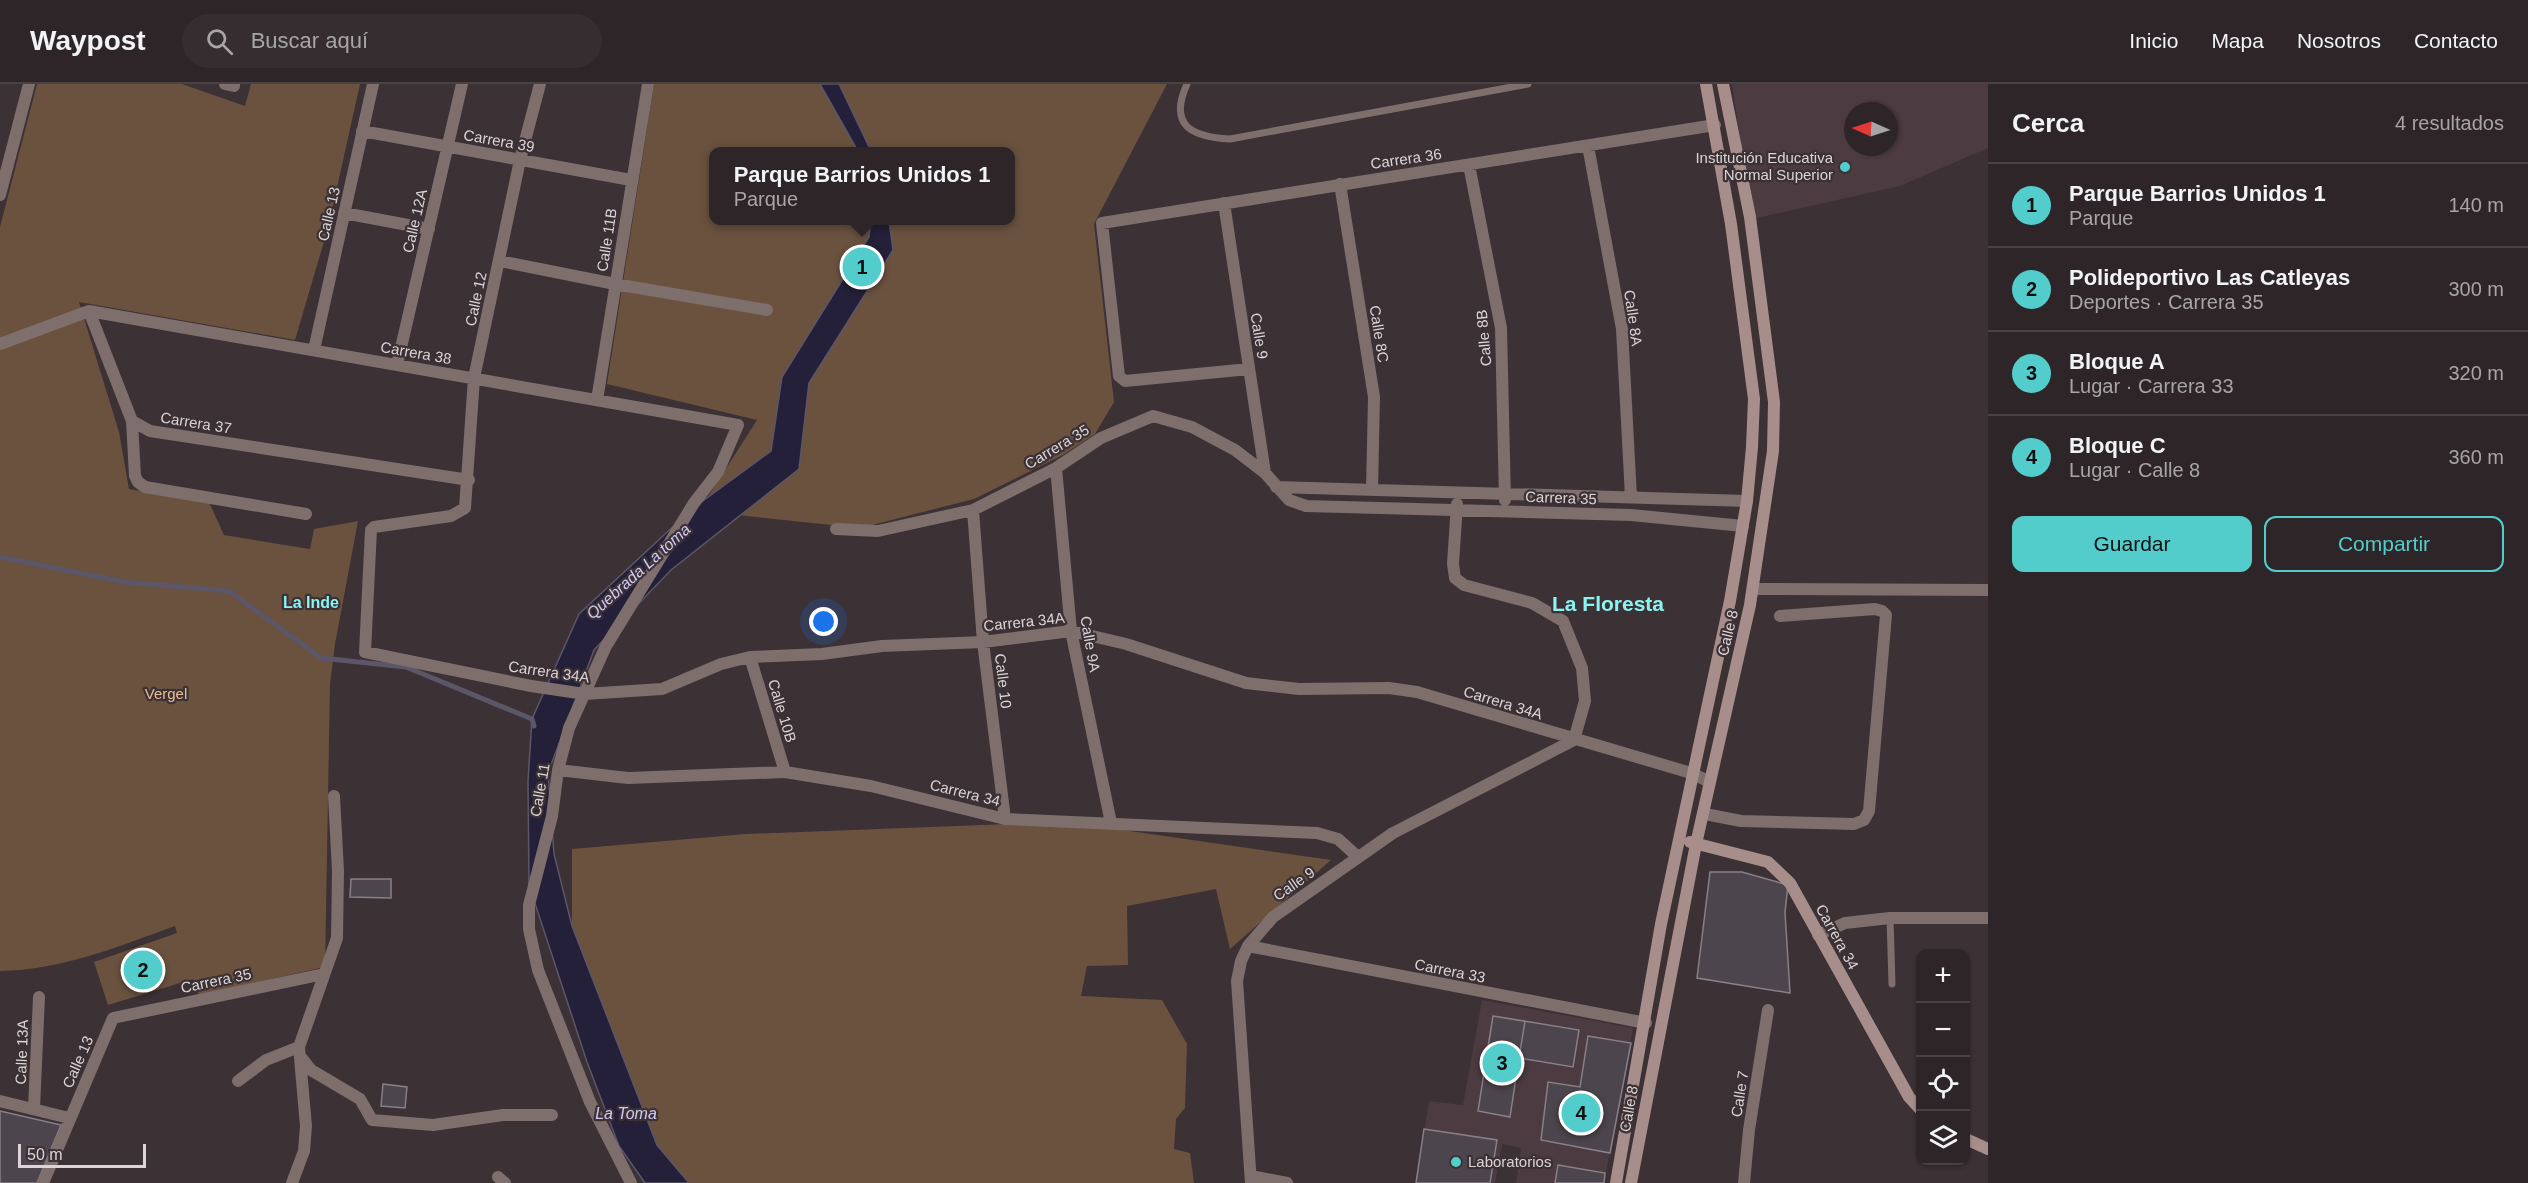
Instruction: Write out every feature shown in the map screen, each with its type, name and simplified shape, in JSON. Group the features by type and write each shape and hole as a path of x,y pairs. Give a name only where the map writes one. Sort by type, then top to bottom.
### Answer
{"main road":[{"name":"Calle 8","path":"1616,1183 1646,1023 1661,924 1680,838 1691,773 1730,601 1747,501 1754,399 1715,125 1706,84"},
{"name":"Calle 8","path":"1631,1183 1696,844 1705,814 1753,589 1772,462 1774,402 1750,217 1723,84"},
{"name":"Carrera 34","path":"1680,838 1768,862 1790,883 1909,1097 1916,1105"},
{"path":"1970,1141 1988,1149"}],"street":[{"path":"0,195 29,84"},
{"name":"Calle 13","path":"314,350 373,84"},
{"name":"Calle 12A","path":"398,365 462,84"},
{"name":"Calle 12","path":"365,652 370,530 374,527 451,516 465,508 469,480 474,378 520,160 540,84"},
{"name":"Calle 11B","path":"597,400 648,84"},
{"name":"Carrera 36","path":"1249,369 1125,381 1119,376 1101,223 1715,125"},
{"name":"Carrera 39","path":"363,131 631,180"},
{"name":"Calle 8A","path":"1587,146 1622,329 1631,497"},
{"name":"Calle 8B","path":"1469,165 1501,328 1504,511"},
{"name":"Calle 8C","path":"1340,184 1374,397 1372,490"},
{"name":"Calle 9","path":"1224,203 1265,473"},
{"path":"344,213 429,229"},
{"path":"500,261 615,284 767,310"},
{"path":"0,344 89,311 132,421 135,476 138,482 145,487 306,514"},
{"name":"Carrera 38","path":"89,311 738,425"},
{"name":"Carrera 35","path":"836,529 878,531 973,510 1056,468 1101,438 1153,416 1192,427 1234,450 1265,473 1289,500 1306,506 1631,515 1743,526"},
{"name":"Carrera 37","path":"132,421 150,431 469,480"},
{"name":"Calle 11","path":"631,1183 590,1102 538,970 529,929 529,905 552,816 558,770 569,728 582,694 606,646 694,503 718,472 729,452 738,425"},
{"name":"Calle 9A","path":"1056,468 1071,631 1111,823"},
{"name":"Carrera 35","path":"1276,487 1747,501"},
{"path":"1458,491 1453,564 1455,578 1464,585 1532,603 1563,621 1582,668 1585,701 1574,740"},
{"name":"Calle 10","path":"973,510 982,642 1005,819"},
{"path":"1753,589 1988,590"},
{"path":"1705,814 1741,821 1854,824 1864,820 1869,811 1886,615 1875,609 1780,616"},
{"name":"Carrera 34A","path":"365,652 531,686 582,694 662,689 721,664 750,657 822,654 882,646 982,642 1071,631 1126,644 1246,683 1299,689 1389,688 1417,692 1691,773 1710,782"},
{"name":"Calle 10B","path":"750,657 786,772"},
{"name":"Calle 9","path":"1251,1180 1237,981 1241,961 1248,946 1273,917 1393,833 1574,740"},
{"name":"Carrera 34","path":"558,770 628,778 786,772 871,786 1005,819 1317,833 1338,839 1358,857"},
{"path":"292,1183 304,1151 306,1126 299,1051 337,938 338,872 334,796"},
{"path":"1818,935 1845,923 1890,918 1988,918"},
{"name":"Carrera 33","path":"1248,946 1646,1023"},
{"name":"Carrera 35","path":"113,1018 324,974"},
{"name":"Calle 13A","path":"34,1108 39,997"},
{"name":"Calle 7","path":"1744,1183 1749,1130 1768,1010"},
{"name":"Calle 13","path":"69,1118 113,1018"},
{"path":"238,1081 266,1060 299,1051"},
{"path":"299,1051 311,1070 360,1099 372,1120 433,1125 503,1115 552,1115"},
{"path":"0,1101 69,1118 44,1183"},
{"path":"1251,1180 1287,1183"}],"lane":[{"path":"1187,84 1180,99 1181,119 1191,132 1208,138 1230,139 1528,84"},
{"path":"1890,918 1892,984"}],"shaded area":[{"name":"Institución Educativa Normal Superior","path":"1732,84 1988,84 1988,148 1900,186 1752,219"},
{"path":"1482,1000 1633,1028 1604,1183 1516,1183 1521,1148 1502,1144 1495,1183 1416,1183 1429,1101 1463,1105"}],"green space":[{"name":"Vergel","path":"37,84 182,84 245,106 251,84 360,84 328,228 295,340 79,302 119,432 129,489 209,502 224,535 310,549 314,529 358,521 335,644 330,684 325,967 199,995 193,979 108,1005 94,962 177,933 175,926 67,962 23,970 0,971 0,227"},
{"path":"654,84 1167,84 1094,224 1114,402 1095,434 1063,455 974,499 860,528 699,511 757,420 607,384"},
{"path":"1008,824 1109,828 1331,860 1230,949 1216,889 1127,906 1128,965 1087,966 1081,996 1162,1000 1187,1044 1185,1108 1176,1119 1174,1149 1190,1153 1194,1183 689,1183 657,1145 572,926 572,849 746,834"}],"water":[{"path":"820,84 839,84 869,147 856,147"},
{"name":"La Toma","path":"870,225 890,225 893,250 809,383 799,469 671,570 594,650 548,773 554,854 572,926 657,1145 689,1183 645,1183 619,1146 587,1062 529,885 528,781 532,719 579,614 692,509 771,451 782,377 869,237"}],"building":[{"path":"1710,872 1742,872 1788,885 1785,912 1790,993 1697,978"},
{"path":"351,879 391,879 391,898 350,897"},
{"path":"1493,1016 1579,1030 1573,1067 1519,1058 1510,1117 1478,1111"},
{"path":"1493,1016 1525,1021 1519,1058 1487,1053"},
{"path":"1588,1036 1631,1043 1610,1153 1541,1140 1548,1082 1580,1087"},
{"path":"383,1084 407,1087 405,1108 381,1106"},
{"path":"0,1111 61,1125 37,1183 0,1183"},
{"name":"Laboratorios","path":"1424,1129 1497,1140 1490,1183 1416,1183"},
{"path":"1558,1165 1605,1173 1604,1183 1555,1183"}],"waterway":[{"path":"0,557 124,582 229,591 321,658 406,667 532,719 534,726"}],"place":[{"name":"Institución Educativa Normal Superior","path":"1845,167"},
{"name":"Parque Barrios Unidos 1","path":"862,267"},
{"name":"Polideportivo Las Catleyas","path":"143,970"},
{"name":"Bloque A","path":"1502,1063"},
{"name":"Bloque C","path":"1581,1113"},
{"name":"Laboratorios","path":"1456,1162"}],"district":[{"name":"La Inde","path":"311,602"},
{"name":"La Floresta","path":"1608,604"}],"water label":[{"name":"Quebrada La toma","path":"638,571"}]}
